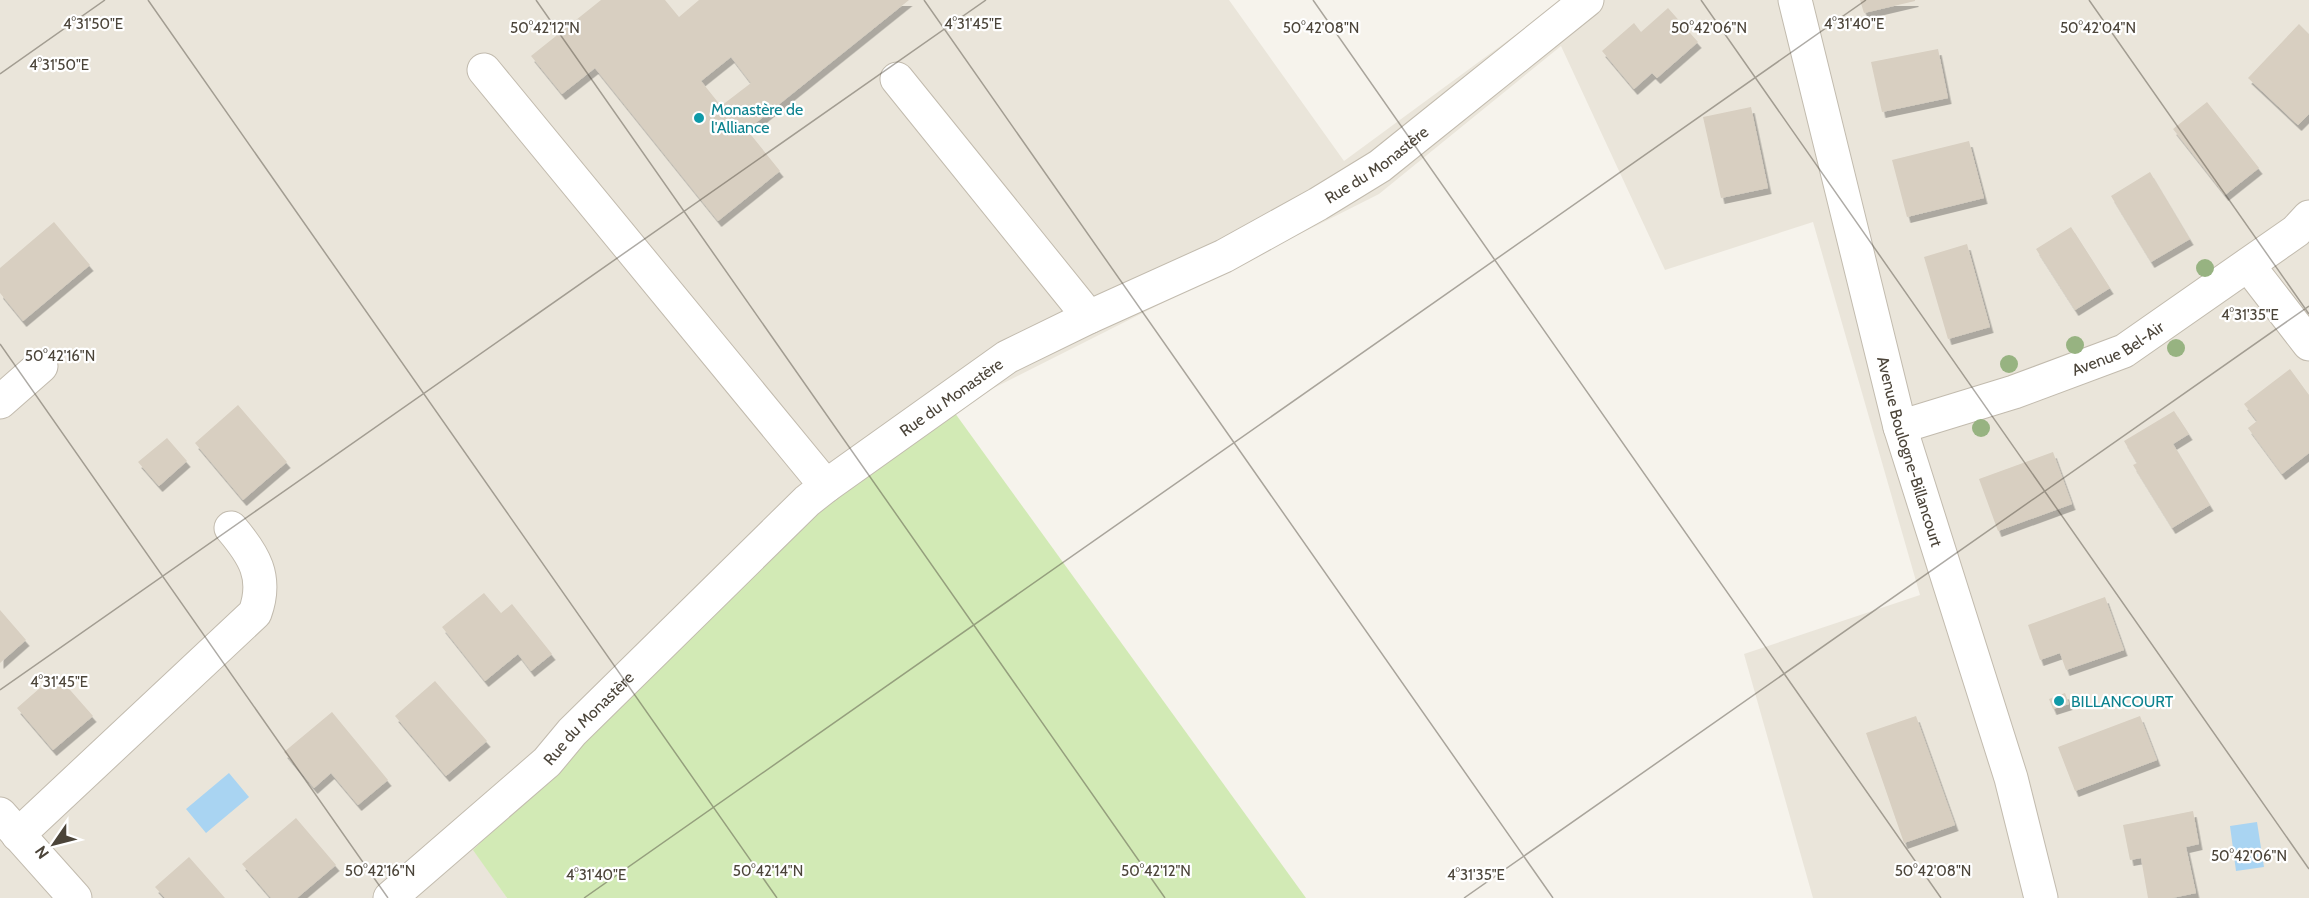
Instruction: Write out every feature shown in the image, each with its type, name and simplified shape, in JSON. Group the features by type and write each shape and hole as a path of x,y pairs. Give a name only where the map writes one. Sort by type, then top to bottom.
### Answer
{"street":[{"name":"Rue du Monastère","path":"390,898 546,762 572,732 807,501 826,486 1006,357 1224,256 1318,204 1380,166 1587,0"},
{"name":"Avenue Boulogne-Billancourt","path":"1796,0 1900,427 2011,778 2041,898"},
{"path":"484,70 826,486"},
{"path":"897,79 1089,317"},
{"name":"Avenue Bel-Air","path":"1900,427 2013,392 2124,351 2296,231 2309,217"},
{"path":"2248,265 2309,344"},
{"path":"0,402 41,366"},
{"path":"75,898 9,824 255,613 260,599 261,585 258,572 252,554 231,528"}],"shaded area":[{"path":"0,0 1229,0 1344,161 1560,0 2309,0 2309,898 1813,898 1744,654 1920,595 1813,222 1665,270 1561,46 1379,194 952,409 474,850 507,898 0,898"}],"green space":[{"path":"952,409 1306,898 507,898 473,850 827,500"}],"water":[{"path":"229,773 249,797 206,833 186,809"},
{"path":"2257,822 2264,867 2236,871 2230,826"}],"building":[{"name":"Monastère de l'Alliance","path":"601,0 665,0 679,17 699,0 909,0 747,130 780,171 718,221 595,68 562,94 531,56","holes":["731,57 751,83 721,106 701,81"]},
{"path":"1860,0 1915,0 1915,1 1864,13"},
{"path":"1668,8 1698,42 1657,78 1652,73 1634,89 1602,51 1634,23 1641,32"},
{"path":"2299,24 2309,34 2309,114 2298,125 2248,78"},
{"path":"1938,49 1948,98 1882,112 1871,62"},
{"path":"2207,102 2259,168 2225,195 2173,129"},
{"path":"1751,107 1768,188 1721,198 1703,117"},
{"path":"1969,141 1984,198 1907,217 1892,160"},
{"path":"2150,172 2190,239 2151,262 2111,196"},
{"path":"54,222 90,265 23,321 0,293 0,268"},
{"path":"2071,227 2110,288 2075,310 2036,249"},
{"path":"1967,244 1990,327 1948,339 1924,257"},
{"path":"2290,369 2309,395 2309,453 2282,474 2248,428 2257,421 2244,404"},
{"path":"238,405 287,462 243,500 195,443"},
{"path":"2174,411 2189,434 2173,444 2210,505 2172,528 2133,465 2137,463 2124,441"},
{"path":"167,438 187,461 159,486 138,462"},
{"path":"2053,452 2072,504 1998,531 1979,479"},
{"path":"484,593 501,613 512,604 552,654 531,671 518,654 485,681 442,627"},
{"path":"2105,597 2124,650 2066,670 2060,653 2040,660 2028,625"},
{"path":"0,610 26,640 0,663"},
{"path":"56,674 93,716 53,750 17,708"},
{"path":"435,681 487,741 446,776 395,716"},
{"name":"BILLANCOURT","path":"2065,693 2069,704 2053,709 2049,699"},
{"path":"332,712 388,780 358,805 331,773 314,788 284,752"},
{"path":"1916,716 1955,825 1904,843 1866,733"},
{"path":"2140,716 2157,760 2075,791 2058,747"},
{"path":"2193,811 2199,844 2186,847 2196,893 2172,898 2148,898 2141,858 2130,860 2123,825"},
{"path":"296,818 336,865 297,898 271,898 242,864"},
{"path":"189,857 225,898 165,898 155,887"}],"place":[{"name":"Monastère de l'Alliance","path":"699,118"},
{"name":"BILLANCOURT","path":"2059,701"}]}
